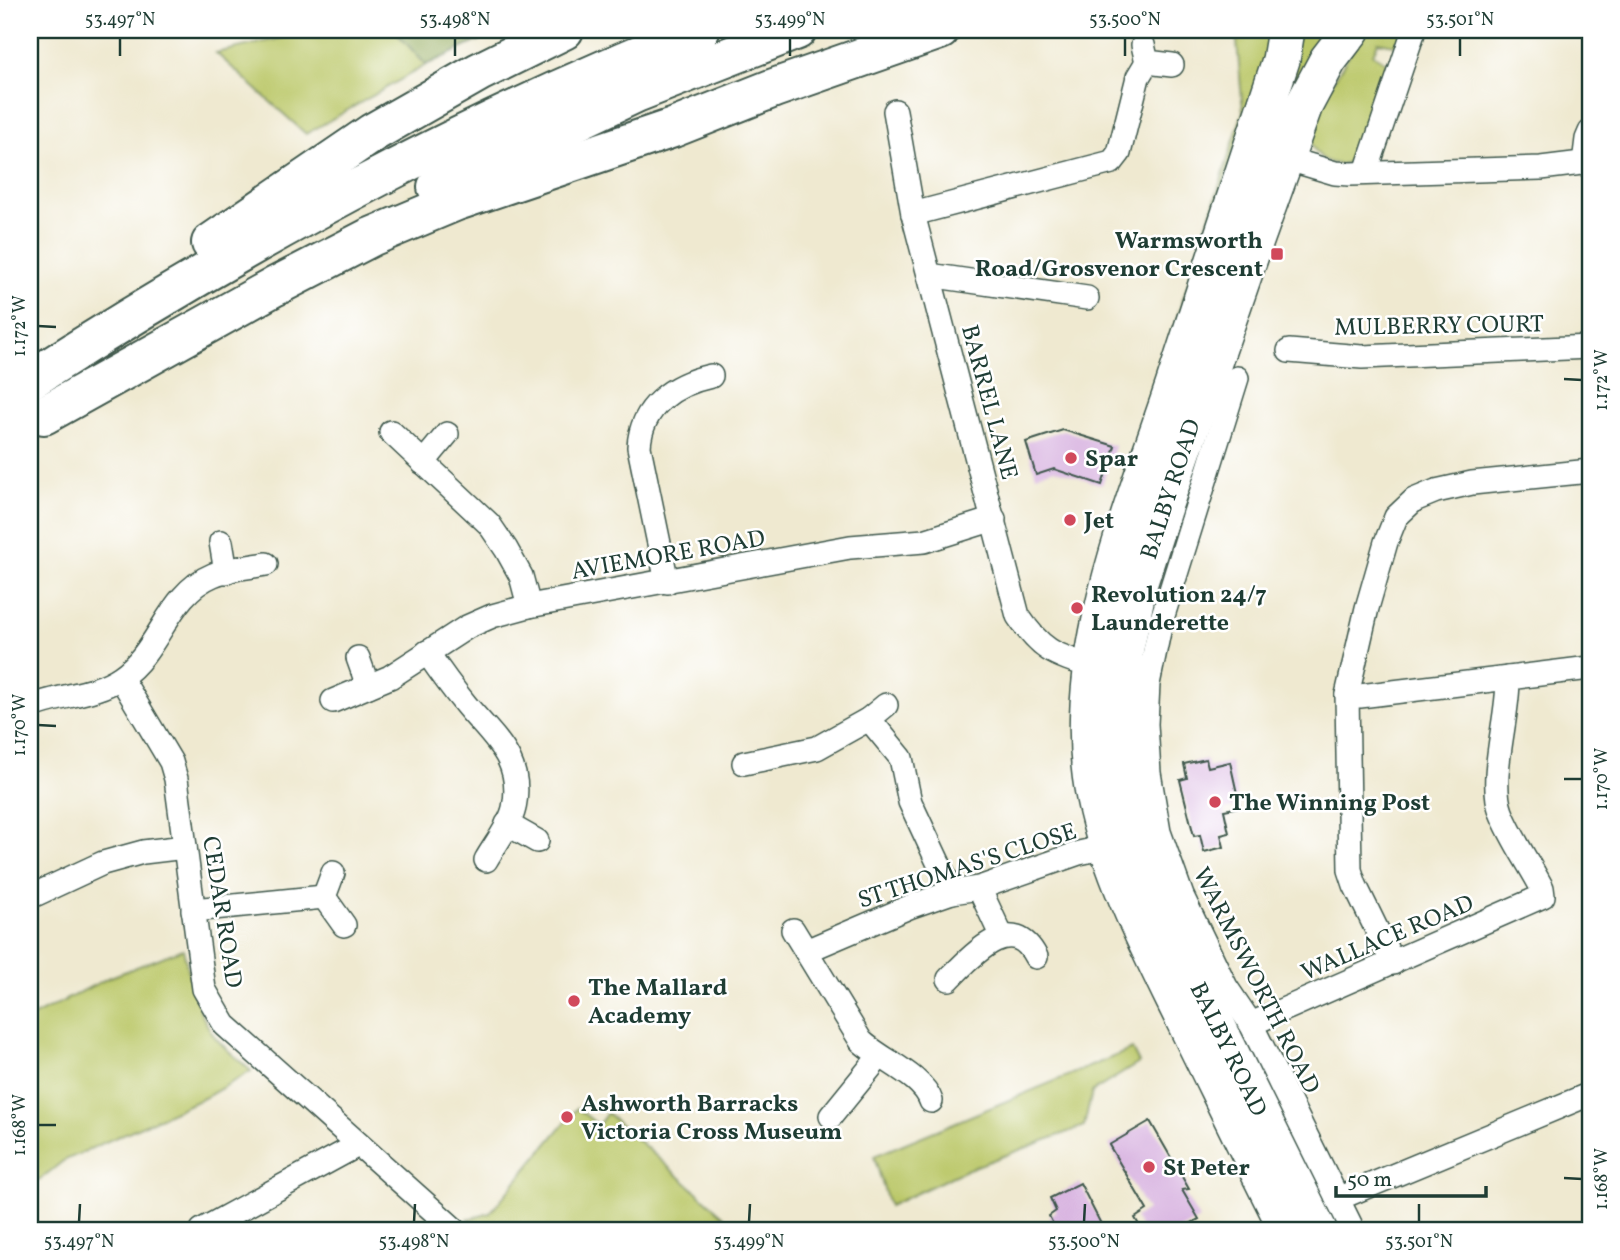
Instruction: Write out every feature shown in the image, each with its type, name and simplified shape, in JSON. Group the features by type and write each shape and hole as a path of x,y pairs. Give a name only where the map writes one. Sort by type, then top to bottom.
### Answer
{"highway":[{"path":"30,379 154,277 212,243 372,133 479,72 564,30"},
{"path":"30,379 188,281 346,194 546,94 629,57 700,30"},
{"path":"37,419 141,351 367,221 636,93 797,30"},
{"path":"37,419 274,287 371,237 457,201 673,128 774,88 940,30"}],"main road":[{"name":"BALBY ROAD","path":"1286,30 1281,60 1104,603 1092,666 1090,757 1094,796 1107,847 1156,963 1288,1230"},
{"name":"BALBY ROAD","path":"1318,1230 1200,992 1160,903 1129,811 1121,732 1124,652 1139,582 1162,510 1285,158 1310,94 1328,60 1351,30"}],"street":[{"path":"1366,172 1395,54 1414,30"},
{"path":"913,214 1112,162 1119,153 1145,53 1172,65"},
{"name":"BARREL LANE","path":"895,111 913,214 1018,615 1031,635 1048,651 1092,666"},
{"path":"1285,158 1335,173 1541,168 1587,162 1587,139 1590,132"},
{"path":"929,275 1087,298"},
{"name":"MULBERRY COURT","path":"1290,351 1362,357 1590,347"},
{"path":"667,582 639,447 640,433 649,412 660,399 684,385 711,376"},
{"name":"WARMSWORTH ROAD","path":"1237,378 1161,622 1148,684 1146,724 1149,773 1159,832 1182,896 1226,987 1251,1024 1353,1230"},
{"path":"391,432 489,524 521,576 529,607"},
{"path":"423,463 447,434"},
{"path":"1393,963 1350,870 1348,695 1367,608 1396,517 1414,500 1436,491 1472,483 1590,471"},
{"name":"AVIEMORE ROAD","path":"333,701 390,677 467,627 492,616 850,547 924,541 994,519"},
{"path":"221,542 226,572"},
{"path":"30,707 48,699 104,687 121,678 141,661 176,604 189,590 216,573 266,564"},
{"path":"427,652 458,696 504,747 515,778 514,810 486,860"},
{"path":"358,658 369,686"},
{"path":"1348,695 1360,696 1590,668"},
{"name":"CEDAR ROAD","path":"121,678 171,762 176,779 204,989 225,1025 455,1230"},
{"name":"WALLACE ROAD","path":"1251,1024 1543,897 1542,888 1501,811 1497,793 1508,678"},
{"path":"744,763 817,748 877,712 901,758 910,802 952,892"},
{"path":"507,824 537,841"},
{"path":"30,897 103,863 143,852 185,847"},
{"name":"ST THOMAS'S CLOSE","path":"806,951 909,907 952,892 979,888 1079,853 1107,847"},
{"path":"324,897 333,873"},
{"path":"979,888 1002,937"},
{"path":"192,911 324,897"},
{"path":"324,897 344,925"},
{"path":"793,930 861,1041 879,1057 923,1086 931,1101"},
{"path":"949,979 972,956 1002,937 1014,936 1023,939 1036,957"},
{"path":"831,1116 879,1057"},
{"path":"1337,1199 1590,1094"},
{"path":"202,1230 359,1145"}],"green space":[{"path":"316,30 394,30 426,65 306,134 216,53"},
{"path":"394,30 502,30 426,65"},
{"path":"1236,30 1275,30 1127,473 1243,112"},
{"path":"1299,30 1336,30 1270,167"},
{"path":"1364,30 1404,30 1401,40 1394,45 1378,42 1373,54 1386,63 1390,73 1359,159 1338,164 1322,158 1316,152 1308,123"},
{"path":"183,949 194,995 208,1027 223,1046 251,1071 206,1097 63,1161 30,1184 30,1018 108,978"},
{"path":"1132,1049 1139,1063 1092,1092 1084,1126 966,1170 889,1206 874,1156"},
{"path":"577,1108 598,1125 607,1113 724,1216 714,1230 481,1230 468,1219 490,1213"}],"building":[{"name":"Spar","path":"1063,430 1115,446 1102,485 1054,469 1036,475 1026,442"},
{"name":"The Winning Post","path":"1206,759 1208,767 1230,762 1240,807 1224,810 1229,833 1221,835 1224,847 1204,852 1200,835 1194,836 1180,780 1187,778 1184,764"},
{"name":"St Peter","path":"1150,1121 1189,1189 1182,1190 1199,1219 1179,1230 1142,1230 1135,1218 1147,1210 1109,1145"},
{"path":"1080,1183 1104,1230 1056,1230 1049,1216 1056,1211 1050,1198"}],"place":[{"name":"Warmsworth Road/Grosvenor Crescent","path":"1277,254"},
{"name":"Spar","path":"1071,458"},
{"name":"Jet","path":"1070,520"},
{"name":"Revolution 24/7 Launderette","path":"1077,608"},
{"name":"The Winning Post","path":"1215,802"},
{"name":"The Mallard Academy","path":"574,1001"},
{"name":"Ashworth Barracks Victoria Cross Museum","path":"567,1117"},
{"name":"St Peter","path":"1149,1167"}]}
